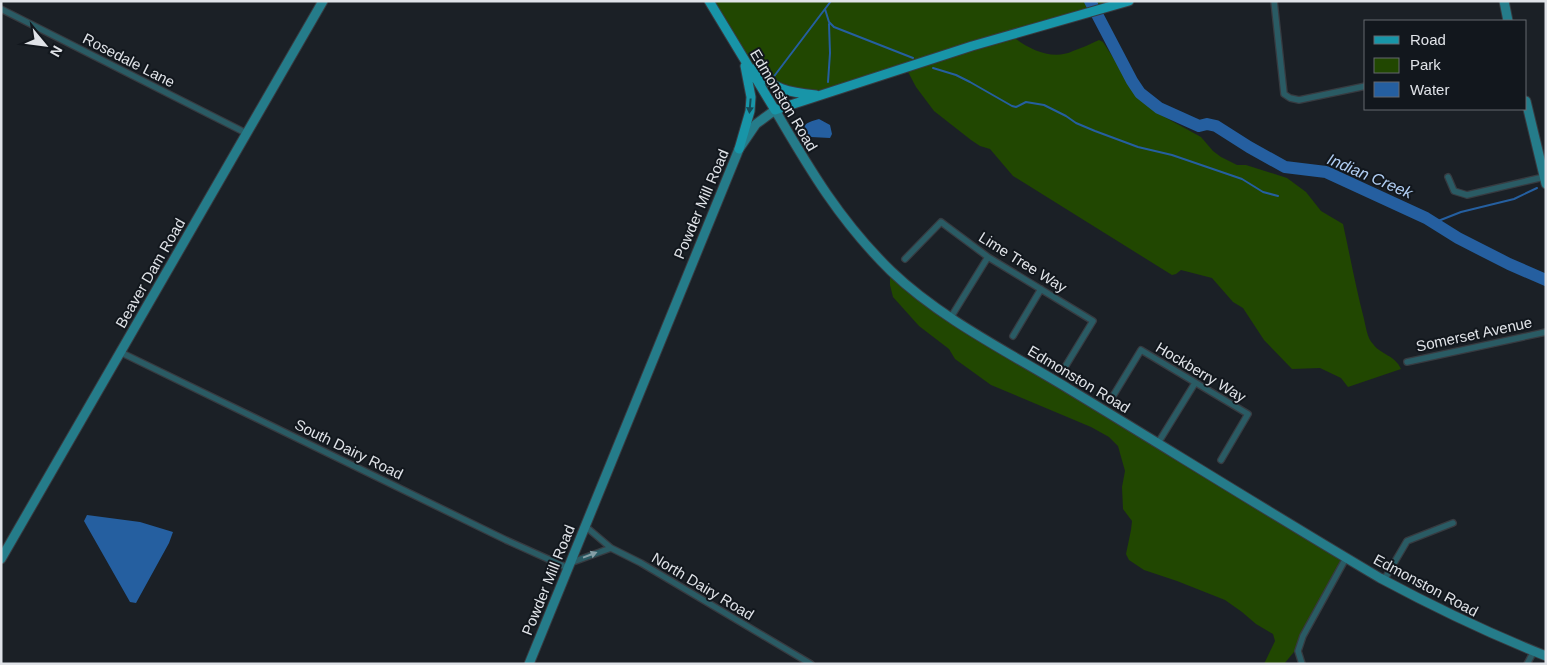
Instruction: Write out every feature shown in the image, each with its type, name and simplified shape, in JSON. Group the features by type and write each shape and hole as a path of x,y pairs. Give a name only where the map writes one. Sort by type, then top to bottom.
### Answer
{"main road":[{"name":"Beaver Dam Road","path":"1,559 323,1"},
{"name":"Edmonston Road","path":"709,1 828,198 857,236 918,294 951,317 1384,580 1473,626 1546,656"},
{"name":"Powder Mill Road","path":"528,664 739,149 756,124 775,110 818,95 972,46 1129,1"},
{"path":"1504,1 1508,20"},
{"path":"744,61 768,83 776,87 785,91 818,95"},
{"path":"739,149 750,111 750,97 744,61"},
{"path":"1527,105 1545,181"}],"street":[{"path":"1274,1 1283,91 1290,98 1299,100 1364,86"},
{"name":"Rosedale Lane","path":"1,9 246,133"},
{"path":"1448,177 1454,191 1467,194 1545,181"},
{"name":"Lime Tree Way","path":"905,259 940,222 988,257 1093,321 1065,367"},
{"path":"951,317 988,257"},
{"path":"1013,336 1041,289"},
{"name":"Somerset Avenue","path":"1407,362 1546,332"},
{"name":"Hockberry Way","path":"1113,396 1141,350 1248,414 1221,460"},
{"name":"South Dairy Road","path":"120,352 506,540 569,565"},
{"path":"1158,443 1195,383"},
{"path":"1384,580 1407,541 1453,523"},
{"name":"North Dairy Road","path":"584,526 611,548 811,664"},
{"path":"569,565 611,548"},
{"path":"1302,664 1298,651 1303,636 1346,558"},
{"path":"1528,664 1534,651"}],"green space":[{"path":"709,1 1129,1 1011,35 1033,49 1057,55 1065,54 1099,40 1103,42 1138,96 1159,114 1201,137 1221,157 1237,165 1246,165 1287,178 1306,192 1321,211 1343,224 1368,336 1376,348 1395,361 1401,369 1348,387 1341,378 1320,368 1292,369 1264,340 1243,308 1233,302 1212,278 1181,270 1172,275 1013,176 990,149 980,146 971,140 934,111 916,87 906,68 818,95 785,91 744,61"},
{"path":"890,270 918,294 1346,558 1298,647 1284,664 1264,664 1275,641 1273,634 1256,624 1225,600 1144,570 1129,560 1126,554 1132,521 1123,509 1122,487 1125,471 1118,446 1109,437 1091,427 991,385 955,359 949,349 919,326 893,297 890,285"}],"water":[{"path":"819,119 830,125 832,134 830,138 811,137 807,141 802,129 807,123"},
{"path":"87,515 140,522 173,532 169,543 136,603 130,602 84,521"}],"waterway":[{"path":"772,79 831,1"},
{"name":"Indian Creek","path":"1090,1 1132,81 1140,93 1159,108 1199,126 1207,124 1216,126 1285,167 1326,172 1426,218 1458,238 1546,280"},
{"path":"825,9 829,22 834,27 913,58"},
{"path":"828,82 829,24"},
{"path":"933,68 956,75 1012,106 1016,107 1026,102 1044,105 1076,123 1095,131 1138,147 1172,155 1242,179 1263,192 1278,196"},
{"path":"1433,223 1461,212 1514,199 1537,188"}]}
